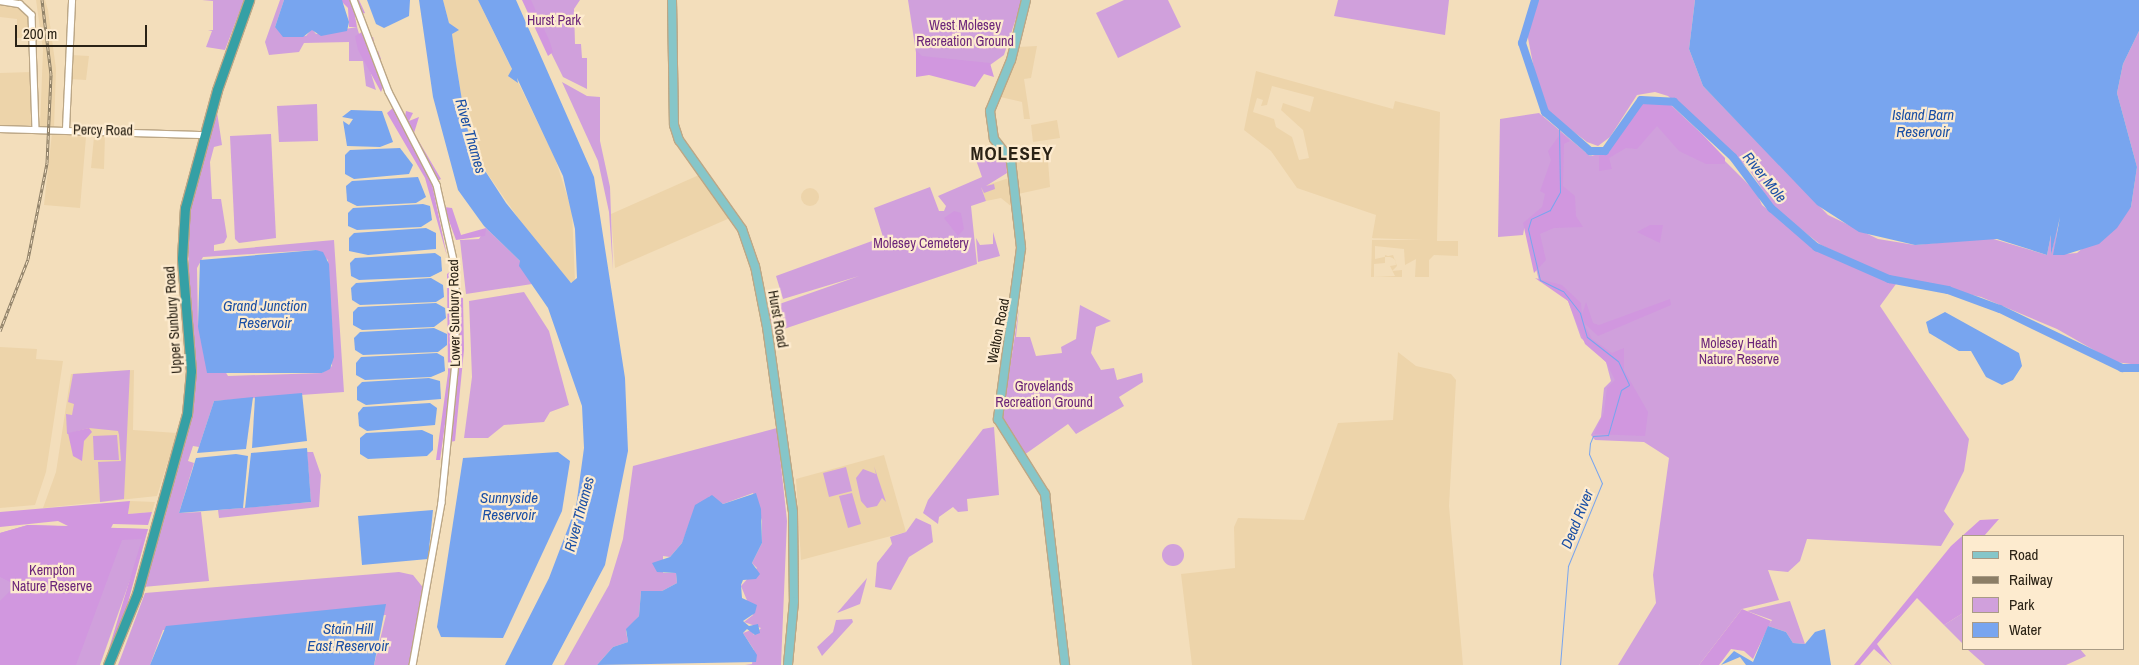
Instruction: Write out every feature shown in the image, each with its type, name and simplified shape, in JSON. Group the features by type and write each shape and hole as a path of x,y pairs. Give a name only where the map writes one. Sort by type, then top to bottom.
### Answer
{"highway":[{"name":"Upper Sunbury Road","path":"108,665 137,594 187,414 191,371 182,233 184,208 249,0"}],"main road":[{"name":"Hurst Road","path":"672,0 674,125 679,140 742,229 755,266 764,314 792,504 794,601 788,665"},
{"name":"Walton Road","path":"1026,0 1010,63 990,111 994,139 1011,161 1021,248 998,414 1004,435 1029,465 1045,494 1065,665"}],"street":[{"path":"66,129 72,0"},
{"name":"Lower Sunbury Road","path":"354,0 390,92 437,185 453,243 456,362 431,584 414,665"},
{"path":"3,1 20,4 32,15 36,129"},
{"name":"Percy Road","path":"0,130 66,129 206,135"}],"shaded area":[{"path":"0,0 19,0 30,7 38,37 17,38 17,19 0,17"},
{"path":"36,0 45,0 48,10 56,69 54,128 40,127 43,50"},
{"path":"443,0 478,0 555,158 572,211 575,282 569,282 523,225 480,163 466,125 452,34 458,30 449,23"},
{"path":"1037,46 1031,78 1024,79 1030,119 1024,119 1022,102 996,96 1018,47"},
{"path":"71,55 89,56 86,80 70,79"},
{"path":"1256,71 1393,109 1395,101 1440,112 1437,241 1458,241 1458,256 1434,255 1429,260 1429,277 1415,277 1416,259 1405,265 1404,249 1375,246 1375,259 1385,257 1385,263 1374,264 1374,277 1371,277 1372,240 1423,240 1372,238 1376,215 1297,188 1271,151 1244,130","holes":["1272,86 1314,97 1310,112 1283,103 1281,110 1303,130 1309,158 1299,160 1292,137 1276,127 1274,119 1253,112 1257,98 1263,100 1261,106 1267,105"]},
{"path":"32,72 32,125 0,125 0,73"},
{"path":"1057,120 1060,138 1033,142 1031,125"},
{"path":"52,133 86,137 80,208 44,205"},
{"path":"105,134 104,169 91,168 94,137"},
{"path":"1047,148 1050,187 1018,194 1015,160 1019,154"},
{"path":"699,175 730,218 615,268 611,214"},
{"path":"1009,178 1012,207 1001,198 986,201 981,187"},
{"path":"806,188 814,188 819,193 817,204 806,206 801,201 801,193"},
{"path":"1395,262 1397,266 1392,271 1390,266 1396,265"},
{"path":"1402,270 1402,277 1374,277 1395,276 1392,271"},
{"path":"0,347 37,349 36,359 63,361 46,472 35,505 0,508"},
{"path":"1398,352 1416,366 1451,374 1456,380 1449,506 1463,665 1192,665 1181,574 1235,568 1234,527 1238,518 1304,520 1338,423 1393,420"},
{"path":"134,370 133,430 177,433 157,496 43,508 56,472 71,374"},
{"path":"884,455 906,532 801,560 796,479"},
{"path":"130,501 155,502 152,512 128,514"}],"green space":[{"path":"202,0 244,0 225,50 206,47 212,31 208,30 213,30 213,1"},
{"path":"280,0 284,0 275,27 306,36 312,29 316,34 357,27 376,90 366,86 363,61 349,61 349,42 304,43 299,52 269,55 265,42"},
{"path":"340,0 359,0 365,13 355,16 357,27 349,27 348,8"},
{"path":"522,0 531,0 550,42 553,52 548,56"},
{"name":"Hurst Park","path":"525,0 580,0 574,9 575,44 581,44 582,58 587,58 587,89 563,77"},
{"name":"West Molesey Recreation Ground","path":"908,0 1022,0 1004,55 990,65 917,59"},
{"path":"1124,0 1168,0 1181,27 1118,58 1096,13"},
{"path":"1338,0 1449,0 1445,35 1334,16"},
{"path":"1537,0 1695,0 1689,49 1703,86 1828,215 1878,239 1915,245 1990,238 2047,255 2051,235 2051,255 2059,217 2054,255 2077,253 2131,207 2137,167 2117,93 2123,64 2139,31 2139,365 2115,362 2057,329 1981,297 1885,275 1821,245 1774,208 1749,169 1668,96 1655,92 1637,95 1610,137 1598,146 1587,142 1549,113 1534,69 1527,33"},
{"path":"362,32 365,37 373,37 374,41 366,42 370,53 378,51 381,59 376,67 383,87 381,92 358,50 355,36"},
{"path":"916,50 922,56 990,63 994,77 984,74 975,87 929,75 916,77"},
{"path":"562,82 587,96 600,97 600,141 610,187 613,270 609,212 598,161"},
{"path":"390,88 405,117 406,111 413,113 409,121 419,117 414,133 441,179 432,184 447,256 425,178 387,113 394,107"},
{"path":"1657,100 1671,105 1702,134 1725,158 1725,164 1706,164 1679,151 1657,126 1637,149 1626,148 1609,158 1612,169 1599,171 1599,156 1620,136 1633,111 1645,101"},
{"path":"317,104 318,141 279,142 277,106"},
{"name":"Molesey Heath Nature Reserve","path":"1641,111 1703,139 1756,192 1762,205 1818,250 1896,284 1880,306 1969,439 1964,471 1944,511 1954,524 1941,546 1807,539 1800,561 1788,572 1768,570 1779,600 1742,609 1699,665 1618,665 1656,603 1653,575 1669,458 1644,442 1595,440 1591,435 1601,417 1604,388 1611,381 1606,362 1581,338 1568,301 1554,286 1539,281 1525,224 1523,235 1498,237 1500,119 1539,113 1590,156 1605,153 1618,142"},
{"path":"217,112 222,145 214,147 210,162 212,199 221,199 227,237 224,243 214,245 214,251 334,240 344,392 214,401 199,447 193,446 188,461 194,463 179,513 201,512 209,581 143,587 194,404 187,221","holes":["316,250 328,260 332,366 322,373 228,376 198,327 197,268 203,257"]},
{"path":"1561,133 1570,141 1564,144 1563,186 1575,196 1576,216 1583,227 1554,228 1540,234 1546,260 1534,273 1523,223 1542,207 1545,194 1540,191 1551,160 1548,151"},
{"path":"271,134 276,238 239,243 235,239 230,136"},
{"name":"Molesey Cemetery","path":"995,153 1006,160 1007,173 986,186 994,184 995,189 984,193 981,187 986,201 971,206 977,264 772,333 768,308 859,276 783,299 776,276 883,237 874,208 930,187 939,211 944,211 946,206 938,196 982,177 976,160"},
{"path":"444,207 452,208 461,235 486,228 485,236 456,240"},
{"path":"954,211 961,213 964,229 958,236 944,218"},
{"path":"1650,225 1663,225 1660,243 1637,232"},
{"path":"486,228 520,261 532,284 466,294 460,240 479,239"},
{"path":"993,232 1000,256 978,262 976,238 980,245 993,244"},
{"path":"451,271 454,360 440,460 436,460 448,373 447,274"},
{"path":"1535,278 1562,285 1581,303 1582,315 1586,302 1593,323 1599,325 1670,299 1671,305 1598,336 1583,322 1592,339 1612,353 1624,348 1624,370 1648,412 1645,436 1594,434 1604,412 1607,388 1615,380 1606,362 1585,344 1568,301"},
{"path":"524,292 549,331 569,405 550,412 544,422 504,425 488,438 464,438 472,377 469,301"},
{"path":"457,298 463,298 464,350 455,441 450,442"},
{"name":"Grovelands Recreation Ground","path":"1080,305 1111,321 1096,327 1091,353 1101,370 1114,368 1117,380 1142,373 1143,382 1119,397 1124,406 1076,434 1068,424 1024,455 1002,420 1019,308 1016,337 1030,337 1036,356 1062,353 1061,347 1076,339"},
{"path":"130,370 124,499 100,502 98,462 121,461 119,435 118,431 89,428 67,434 66,414 72,415 74,404 68,402 73,374"},
{"path":"994,427 999,495 967,499 968,511 958,512 953,507 939,517 938,524 923,513 928,500 983,429"},
{"path":"89,428 92,432 84,441 82,461 73,456 68,433"},
{"path":"777,428 787,521 781,665 745,665 752,664 754,650 743,633 751,630 754,635 761,628 744,622 753,615 741,586 757,568 752,563 762,543 762,521 753,493 723,504 710,496 705,503 697,504 682,543 670,557 663,556 663,573 676,573 677,583 662,591 641,591 639,616 626,631 628,642 613,647 597,665 564,665 609,585 623,539 633,466"},
{"path":"117,435 119,460 94,460 93,436"},
{"path":"307,452 313,452 321,475 319,507 219,518 218,510 311,502"},
{"path":"874,466 886,502 882,498 877,506 867,508 861,501 856,478 863,469 876,474"},
{"path":"846,467 852,491 829,497 823,473"},
{"path":"852,493 861,524 848,528 839,496"},
{"name":"Kempton Nature Reserve","path":"130,501 128,514 152,512 148,525 113,524 111,528 148,529 123,621 104,665 142,539 122,540 76,665 0,665 0,601 16,585 0,577 0,533 28,525 68,526 58,521 0,527 0,512"},
{"path":"916,518 931,525 933,542 909,557 891,590 875,587 877,563 892,544 890,537 906,532"},
{"path":"1999,519 1985,535 1963,535 1980,520"},
{"name":"Kempton Nature Reserve","path":"28,525 148,529 100,665 0,665 0,533"},
{"path":"1962,536 1962,614 1944,625 1917,598 1877,644 1892,665 1874,649 1860,665 1854,665 1951,546"},
{"path":"1173,544 1181,547 1184,555 1181,563 1173,566 1165,563 1162,555 1165,547"},
{"path":"399,572 413,575 425,590 409,665 374,665 386,615 163,630 150,665 118,665 145,593"},
{"path":"867,578 860,604 837,613"},
{"path":"1790,601 1805,644 1793,643 1786,632 1768,626 1772,620 1747,611"},
{"path":"1742,609 1771,621 1753,659 1744,651 1731,649 1719,665 1699,665"},
{"path":"1962,614 1962,643 1944,625"},
{"path":"852,619 853,622 822,656 817,647 833,632 836,620"},
{"path":"1968,650 2081,650 2086,656 2066,665 1985,665"}],"water":[{"path":"284,0 342,0 349,22 347,31 321,36 312,30 303,37 283,37 275,27"},
{"path":"367,0 410,0 409,16 384,28 376,24"},
{"name":"River Thames","path":"419,0 443,0 449,23 459,30 452,34 456,63 466,125 480,163 506,203 571,283 577,278 575,229 563,176 517,78 518,83 508,76 512,69 478,0 516,0 594,177 625,378 628,451 605,565 552,665 505,665 549,578 576,507 584,448 582,406 548,308 519,266 520,261 484,226 458,190 433,97"},
{"name":"Island Barn Reservoir","path":"1695,0 2139,0 2139,31 2123,64 2117,93 2137,167 2131,207 2117,228 2099,244 2064,255 2053,255 2060,217 2051,255 2051,235 2047,255 1997,239 1915,245 1859,232 1817,205 1703,86 1689,49"},
{"path":"351,110 382,111 393,142 380,147 347,146 343,121 349,125 353,119 342,117"},
{"path":"400,148 413,165 409,174 354,179 345,174 345,155 350,150"},
{"path":"418,177 426,197 416,203 357,206 347,201 346,186 352,181"},
{"path":"423,204 430,206 432,220 421,227 357,230 348,226 348,213 353,208"},
{"path":"426,228 436,233 436,249 368,255 349,251 349,238 354,233"},
{"name":"Grand Junction Reservoir","path":"316,250 323,252 329,264 334,357 330,369 322,373 207,373 198,327 200,260"},
{"path":"435,253 441,257 442,271 430,277 359,280 351,276 350,263 355,258"},
{"path":"431,278 443,285 444,297 436,302 360,305 352,300 351,288 356,283"},
{"path":"436,303 445,308 446,318 434,327 362,330 353,325 353,312 358,307"},
{"path":"1945,312 2019,353 2022,366 2013,380 2002,385 1986,377 1971,351 1959,351 1929,333 1926,322"},
{"path":"434,328 447,334 447,345 438,352 363,355 355,350 354,338 360,332"},
{"path":"437,353 444,357 445,371 431,377 365,380 356,375 356,363 361,357"},
{"path":"429,378 440,381 441,399 366,405 357,400 357,387 362,382"},
{"path":"302,393 307,441 252,448 255,397"},
{"path":"253,397 246,449 197,453 214,401"},
{"path":"430,403 437,408 435,425 367,431 359,426 358,413 363,407"},
{"path":"422,430 433,435 433,450 427,456 368,459 360,454 360,438 366,433"},
{"path":"307,448 311,502 245,508 251,453"},
{"name":"Sunnyside Reservoir","path":"558,452 570,461 562,511 503,638 441,637 437,627 463,458"},
{"path":"236,454 248,456 243,508 179,513 196,458"},
{"path":"756,493 761,509 762,543 752,563 760,574 756,579 743,580 741,585 742,598 757,605 755,613 743,621 749,626 758,624 760,633 755,635 747,629 743,633 757,655 756,662 597,665 613,647 628,642 626,629 639,616 641,591 662,591 677,583 676,573 657,572 652,563 670,557 682,543 695,505 712,495 723,504"},
{"path":"433,510 428,559 362,565 358,516"},
{"name":"Stain Hill East Reservoir","path":"386,604 374,665 150,665 166,626"},
{"path":"1768,626 1786,632 1793,643 1805,644 1815,632 1825,629 1831,665 1746,665 1740,657 1721,665 1734,651 1753,662"}],"waterway":[{"name":"River Mole","path":"1535,0 1522,43 1545,112 1590,151 1605,151 1641,100 1674,102 1733,157 1771,208 1816,247 1889,279 1948,290 2000,309 2122,368 2139,368"},
{"name":"Dead River","path":"1559,128 1560,192 1550,210 1531,219 1528,229 1540,280 1563,291 1580,313 1587,337 1618,361 1629,385 1621,390 1608,435 1593,436 1590,443 1589,454 1602,483 1568,566 1560,665"}],"railway":[{"path":"0,331 28,259 47,163 51,74 42,0"}],"district":[{"name":"MOLESEY","path":"1012,154"}]}
